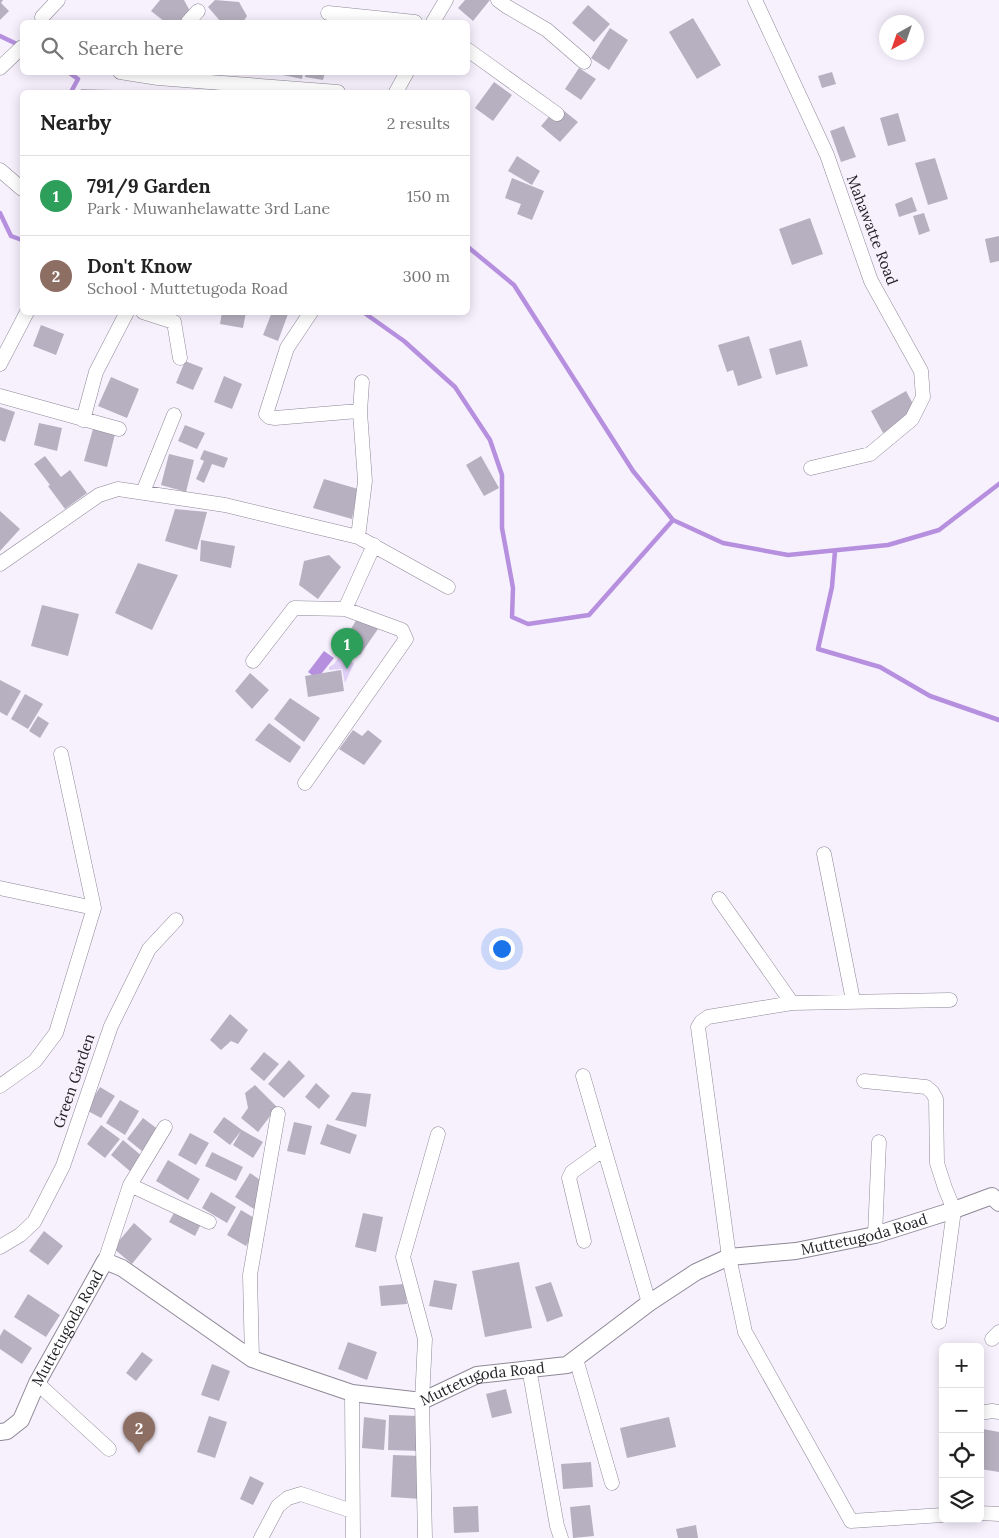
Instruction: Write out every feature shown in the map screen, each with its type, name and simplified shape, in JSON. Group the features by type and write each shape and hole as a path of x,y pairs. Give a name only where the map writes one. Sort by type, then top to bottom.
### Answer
{"street":[{"path":"43,20 42,17 58,0"},
{"path":"434,20 446,0"},
{"path":"498,0 547,30 584,62"},
{"name":"Mahawatte Road","path":"755,0 827,156 871,281 921,371 923,398 912,419 870,454 811,468"},
{"path":"190,20 198,11"},
{"path":"328,13 396,20"},
{"path":"0,68 20,49"},
{"path":"470,51 557,114"},
{"path":"154,75 316,90"},
{"path":"397,90 405,75"},
{"path":"0,170 20,187"},
{"path":"0,364 25,315"},
{"path":"83,420 96,372 125,315"},
{"path":"152,315 174,322 180,358"},
{"path":"309,315 287,348 266,414 271,418 360,412"},
{"path":"358,537 365,481 360,412 362,382"},
{"path":"0,396 119,429"},
{"path":"143,492 174,415"},
{"path":"0,564 99,495 118,489 225,505 358,537 448,587"},
{"path":"345,609 374,545"},
{"path":"253,661 294,608 345,609 402,630 406,639 305,783"},
{"path":"0,1086 35,1061 56,1034 94,908 61,754"},
{"path":"824,854 853,1000"},
{"path":"0,888 94,908"},
{"path":"719,899 792,1002"},
{"name":"Green Garden","path":"0,1247 20,1235 34,1222 63,1166 114,1018 149,949 176,920"},
{"path":"939,1515 851,1521 745,1332 729,1257 698,1028 701,1022 708,1017 792,1002 950,1000"},
{"path":"583,1076 649,1303"},
{"path":"864,1081 926,1087 936,1099 937,1163 954,1210 938,1322"},
{"path":"252,1359 250,1275 278,1114"},
{"path":"104,1261 130,1185 165,1127"},
{"path":"425,1538 422,1401 425,1339 403,1256 438,1134"},
{"path":"875,1235 879,1142"},
{"path":"584,1241 569,1178 572,1172 604,1150"},
{"path":"130,1185 209,1222"},
{"name":"Muttetugoda Road","path":"0,1432 7,1431 21,1420 37,1382 104,1261 122,1268 252,1359 352,1393 422,1401 477,1375 567,1365 649,1303 696,1272 729,1257 796,1251 875,1235 997,1196"},
{"path":"576,1359 612,1483"},
{"path":"529,1368 557,1526 561,1538"},
{"path":"37,1382 109,1449"},
{"path":"352,1393 352,1538"},
{"path":"984,1412 999,1412"},
{"path":"261,1538 278,1506 288,1498 301,1494 352,1511"},
{"path":"984,1513 999,1514"}],"shaded area":[{"path":"324,651 334,658 317,679 308,672"},
{"path":"339,657 354,663 345,683 342,669 329,670 329,667"}],"building":[{"path":"0,0 3,0 1,3 9,11 0,20"},
{"path":"160,0 184,0 190,11 181,20 162,20 151,11"},
{"path":"215,0 239,2 247,16 244,20 219,20 208,7"},
{"path":"465,0 490,0 473,21 458,8"},
{"path":"588,5 610,24 594,42 572,23"},
{"path":"693,18 721,65 697,79 669,32"},
{"path":"610,28 628,40 609,70 591,58"},
{"path":"579,68 596,79 581,100 565,89"},
{"path":"832,72 836,84 822,88 818,76"},
{"path":"283,75 303,75 302,79"},
{"path":"305,75 324,75 323,80 305,77"},
{"path":"494,82 512,95 493,121 475,108"},
{"path":"81,89 114,90 81,90"},
{"path":"558,106 578,122 560,142 541,126"},
{"path":"898,113 906,141 888,146 880,118"},
{"path":"844,126 856,157 841,162 830,131"},
{"path":"517,156 540,171 532,185 508,171"},
{"path":"935,158 948,199 928,205 915,163"},
{"path":"512,178 544,191 532,220 517,214 521,204 505,198"},
{"path":"912,197 917,211 899,217 895,204"},
{"path":"924,213 930,231 919,235 913,216"},
{"path":"810,218 823,254 792,265 779,229"},
{"path":"999,236 999,261 990,263 985,239"},
{"path":"222,315 245,315 243,328 220,324"},
{"path":"271,315 288,315 278,341 263,335"},
{"path":"41,325 64,334 56,355 33,346"},
{"path":"749,336 762,378 738,386 733,370 727,372 718,345"},
{"path":"801,340 808,366 776,375 769,349"},
{"path":"185,361 203,368 193,390 176,383"},
{"path":"224,376 242,384 232,409 214,402"},
{"path":"111,377 139,389 127,418 98,406"},
{"path":"906,391 918,413 883,433 871,411"},
{"path":"0,407 15,412 5,442 0,440"},
{"path":"39,423 62,428 57,451 34,445"},
{"path":"185,425 205,433 197,449 178,441"},
{"path":"93,429 115,434 107,467 84,461"},
{"path":"204,450 228,458 224,468 212,464 204,483 196,479 204,461 200,459"},
{"path":"169,454 194,460 186,492 161,485"},
{"path":"45,456 61,477 70,470 87,493 65,509 34,464"},
{"path":"481,456 499,488 484,496 466,465"},
{"path":"324,479 358,489 352,519 313,508"},
{"path":"175,509 207,512 197,550 165,541"},
{"path":"0,511 20,529 0,551"},
{"path":"201,540 235,546 231,568 200,561"},
{"path":"329,555 341,567 318,599 299,585 304,561"},
{"path":"138,563 178,575 152,630 115,613"},
{"path":"42,605 79,614 68,656 31,646"},
{"path":"357,619 378,629 360,655 341,645"},
{"path":"341,670 344,691 308,697 305,676"},
{"path":"250,673 269,690 252,709 235,691"},
{"path":"0,680 21,691 7,716 0,712"},
{"path":"25,694 43,704 28,729 11,719"},
{"path":"290,698 320,718 304,742 274,719"},
{"path":"38,716 49,723 40,738 29,731"},
{"path":"269,723 301,747 290,763 255,740"},
{"path":"353,730 362,736 368,730 382,741 364,765 339,749"},
{"path":"230,1014 248,1030 238,1044 231,1041 221,1050 210,1040"},
{"path":"264,1052 279,1064 264,1081 250,1069"},
{"path":"289,1060 305,1076 284,1098 268,1084"},
{"path":"316,1083 330,1096 319,1109 305,1097"},
{"path":"255,1085 277,1107 258,1132 241,1118 248,1108 245,1093"},
{"path":"100,1087 115,1096 101,1118 86,1110"},
{"path":"352,1092 371,1094 366,1127 335,1120"},
{"path":"120,1100 139,1111 125,1135 106,1123"},
{"path":"224,1117 263,1142 253,1158 233,1145 241,1131 230,1145 213,1132"},
{"path":"143,1118 159,1130 142,1151 127,1139"},
{"path":"294,1122 312,1126 305,1155 287,1151"},
{"path":"327,1124 357,1135 350,1154 320,1144"},
{"path":"101,1125 120,1139 105,1158 87,1144"},
{"path":"190,1133 209,1143 196,1165 178,1155"},
{"path":"123,1140 143,1157 131,1172 111,1155"},
{"path":"212,1152 243,1167 236,1181 205,1166"},
{"path":"168,1160 200,1179 188,1200 156,1181"},
{"path":"250,1173 269,1186 254,1209 235,1197"},
{"path":"211,1192 236,1207 227,1223 202,1208"},
{"path":"176,1209 202,1222 195,1236 169,1222"},
{"path":"241,1210 261,1222 246,1246 227,1235"},
{"path":"363,1213 383,1217 376,1252 355,1247"},
{"path":"134,1223 152,1239 132,1264 113,1248"},
{"path":"44,1231 63,1246 48,1265 29,1251"},
{"path":"519,1262 532,1328 485,1337 472,1271"},
{"path":"434,1280 457,1284 452,1310 429,1306"},
{"path":"551,1282 563,1316 547,1322 535,1287"},
{"path":"404,1284 407,1304 381,1306 379,1286"},
{"path":"28,1294 60,1315 46,1337 14,1317"},
{"path":"4,1329 32,1348 22,1364 0,1349 0,1336"},
{"path":"348,1342 377,1352 367,1380 338,1369"},
{"path":"142,1352 153,1360 136,1381 126,1373"},
{"path":"212,1364 230,1371 219,1401 201,1395"},
{"path":"506,1389 512,1413 492,1418 486,1394"},
{"path":"389,1415 420,1416 420,1451 388,1450"},
{"path":"209,1416 227,1422 215,1458 197,1452"},
{"path":"364,1417 386,1420 384,1450 362,1448"},
{"path":"669,1417 676,1447 627,1458 620,1428"},
{"path":"984,1429 999,1432 999,1472 984,1470"},
{"path":"393,1455 422,1456 421,1499 391,1497"},
{"path":"591,1462 593,1487 563,1489 561,1464"},
{"path":"250,1476 264,1483 253,1505 240,1499"},
{"path":"590,1505 594,1536 573,1538 570,1507"},
{"path":"478,1506 479,1532 454,1533 453,1507"},
{"path":"696,1525 698,1538 678,1538 676,1529"}],"waterway":[{"path":"0,36 19,45"},
{"path":"72,75 78,79 72,90"},
{"path":"0,213 11,236 20,239"},
{"path":"470,249 514,285 633,471 673,520 723,543 788,555 888,545 939,530 999,484"},
{"path":"367,315 404,341 455,387 490,440 502,475 502,528 513,588 512,617 528,624 589,615 673,520"},
{"path":"835,551 832,587 818,649 880,667 930,696 999,720"}],"place":[{"name":"791/9 Garden","path":"347,669"},
{"name":"Don't Know","path":"139,1453"}]}
